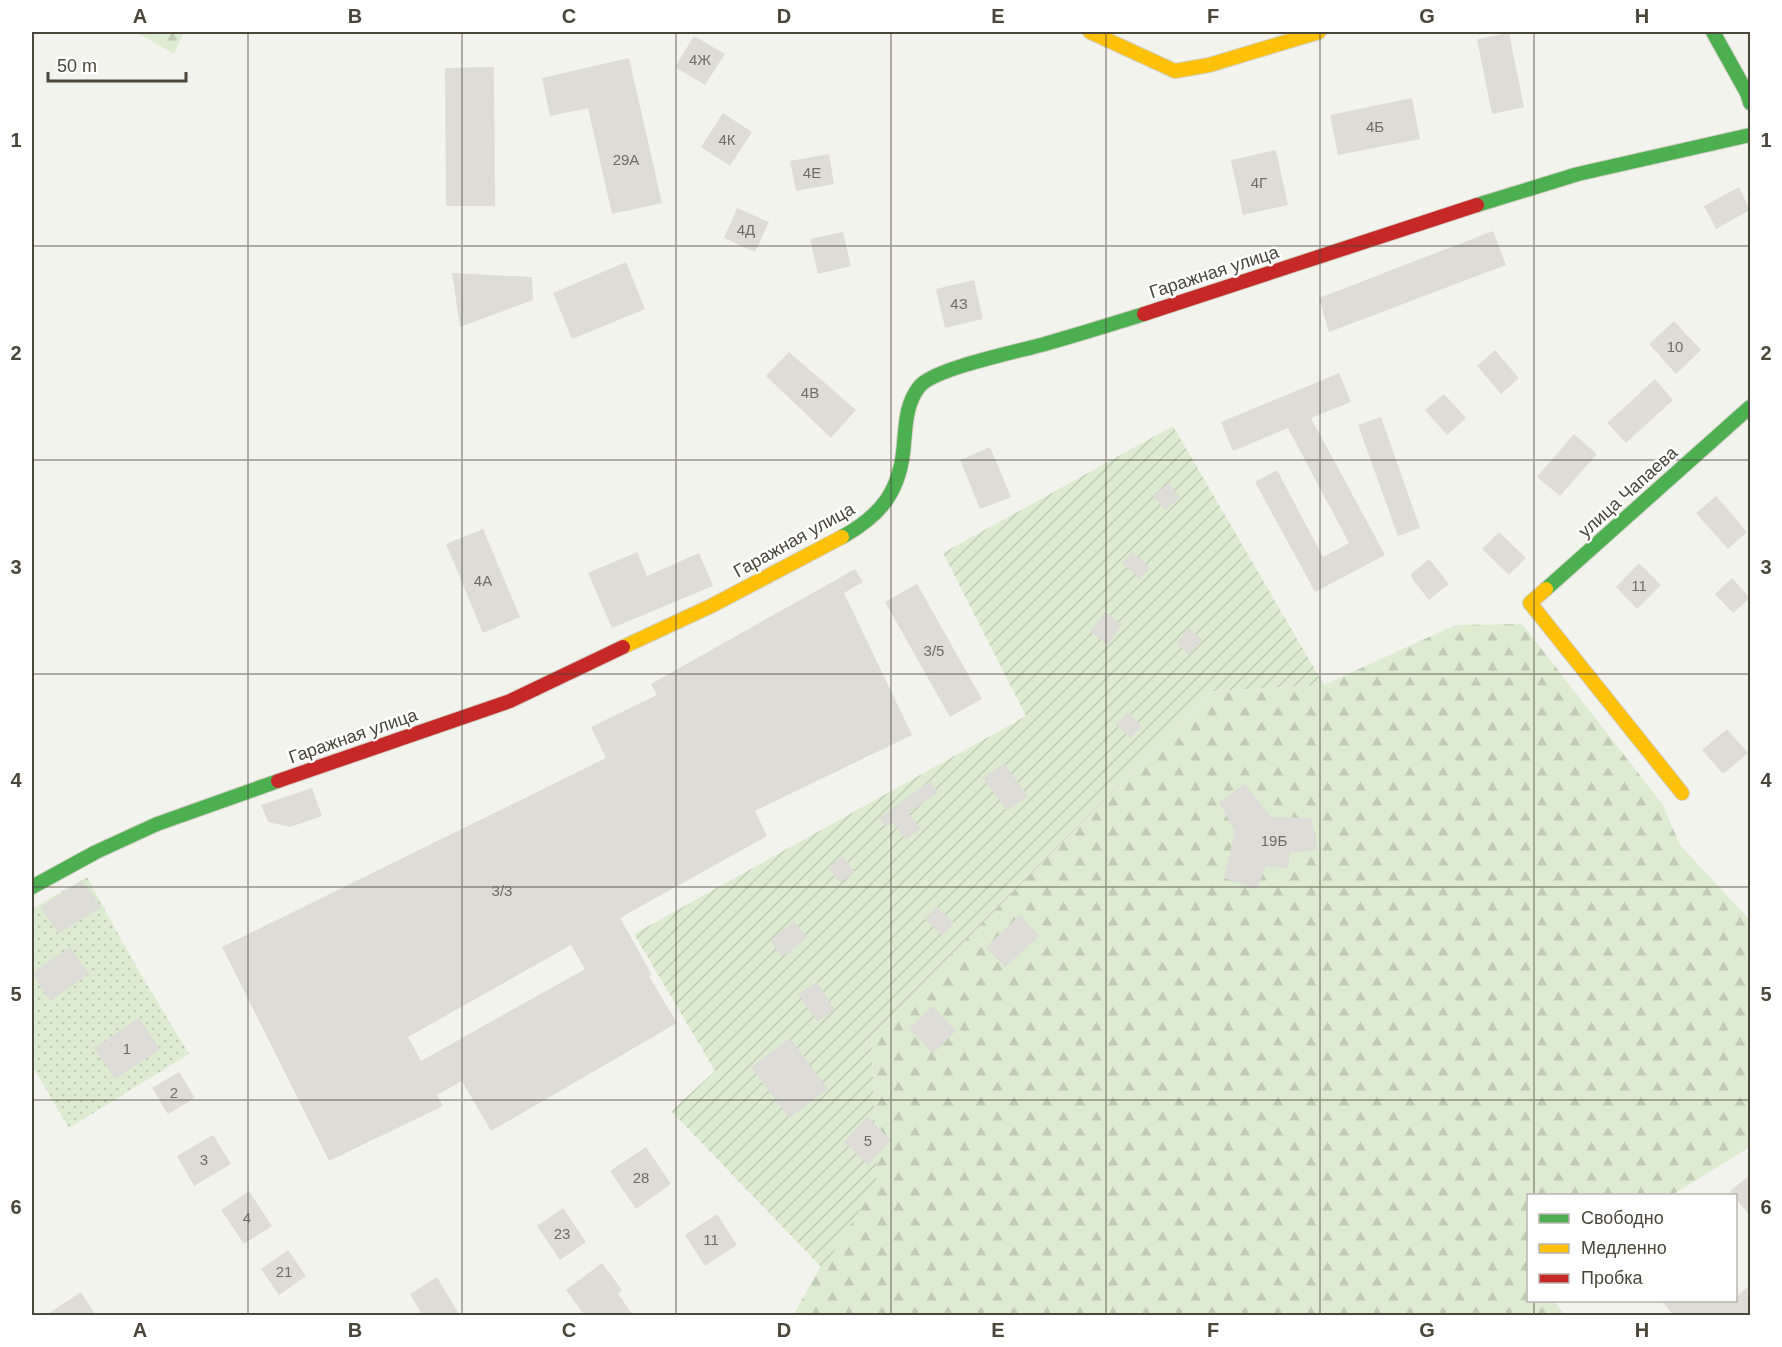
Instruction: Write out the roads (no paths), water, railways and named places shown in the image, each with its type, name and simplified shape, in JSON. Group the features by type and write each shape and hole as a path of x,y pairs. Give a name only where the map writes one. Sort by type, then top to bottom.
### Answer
{"street":[{"path":"1090,32 1175,71 1209,65 1319,32"},
{"path":"1713,32 1747,93 1750,103"},
{"name":"Гаражная улица","path":"32,887 96,852 157,824 510,700 711,606 856,529 875,515 888,500 897,479 904,450 907,410 920,385 940,374 1154,311 1454,212 1578,174 1750,135"},
{"name":"улица Чапаева","path":"1682,793 1530,603 1750,407"}]}
